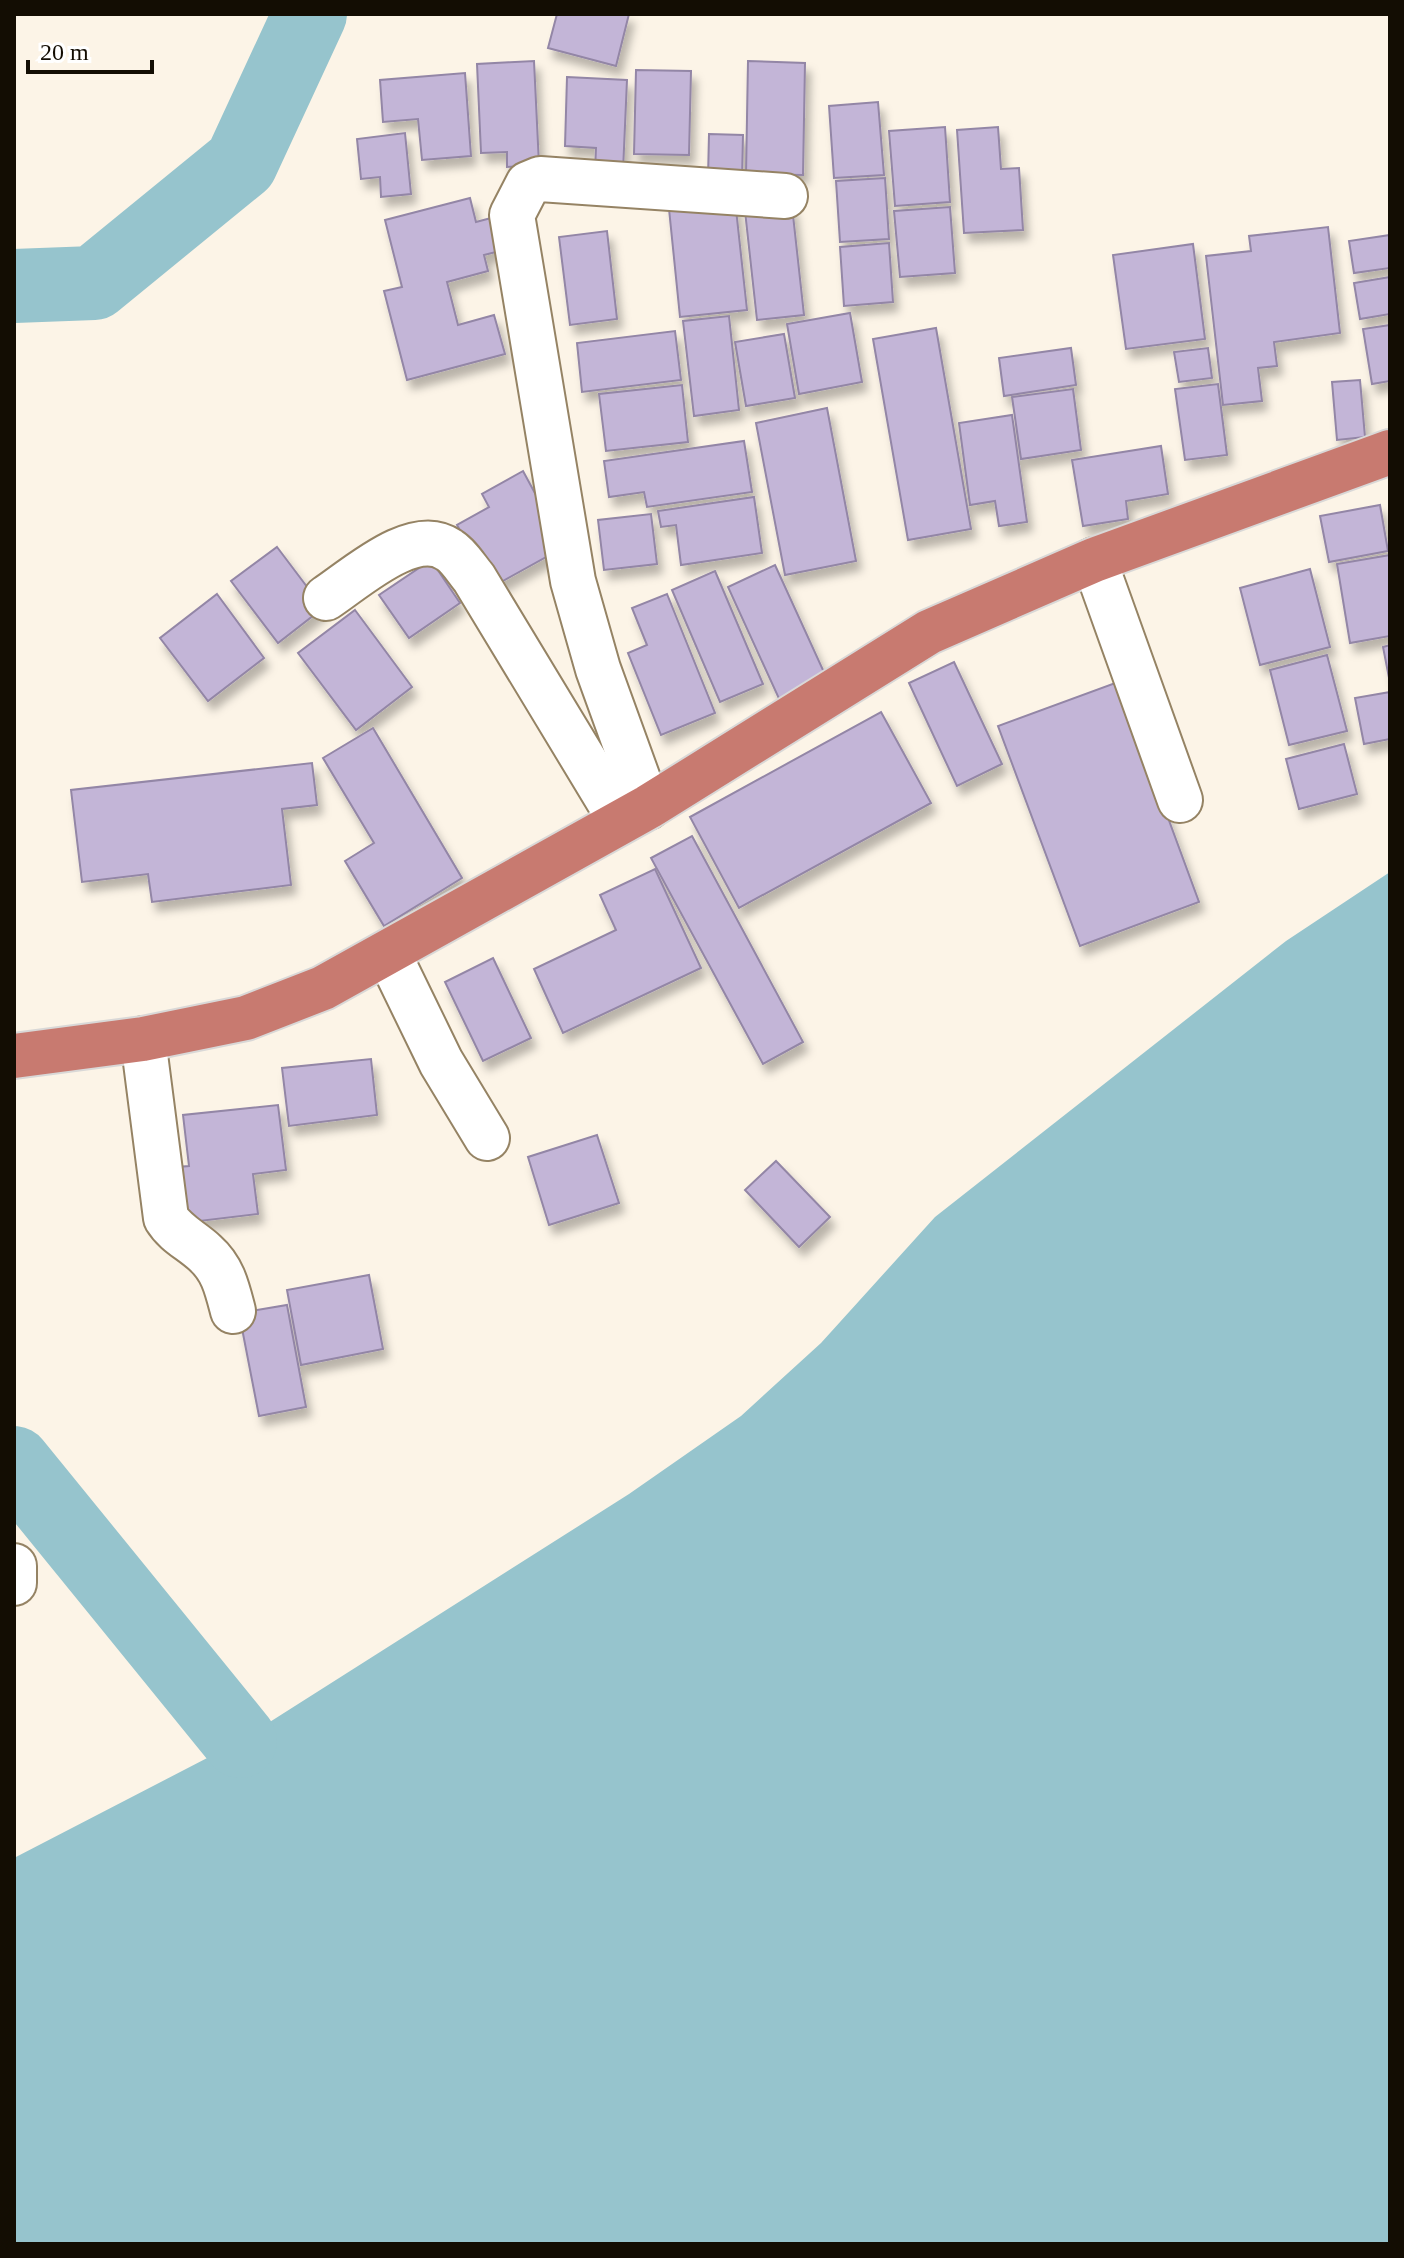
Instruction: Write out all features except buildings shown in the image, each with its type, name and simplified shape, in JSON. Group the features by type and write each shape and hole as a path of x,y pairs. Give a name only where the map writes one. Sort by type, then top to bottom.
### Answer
{"highway":[{"path":"14,1056 143,1039 246,1018 287,1004 388,953 634,814 929,632 1094,560 1390,452"}],"street":[{"path":"634,814 573,581 512,215 528,184 540,179 785,196"},
{"path":"326,598 406,545 431,544 449,549 474,578 634,814"},
{"path":"1094,560 1180,800"},
{"path":"388,953 441,1062 487,1138"},
{"path":"143,1039 166,1218 172,1227 213,1261 224,1276 233,1311"},
{"path":"14,1566 14,1583"}],"water":[{"path":"1390,872 1390,2244 14,2244 14,1858 240,1741 629,1494 741,1416 821,1343 935,1217 1286,941"}],"waterway":[{"path":"14,286 94,283 241,163 310,14"},
{"path":"14,1463 240,1741"}]}
